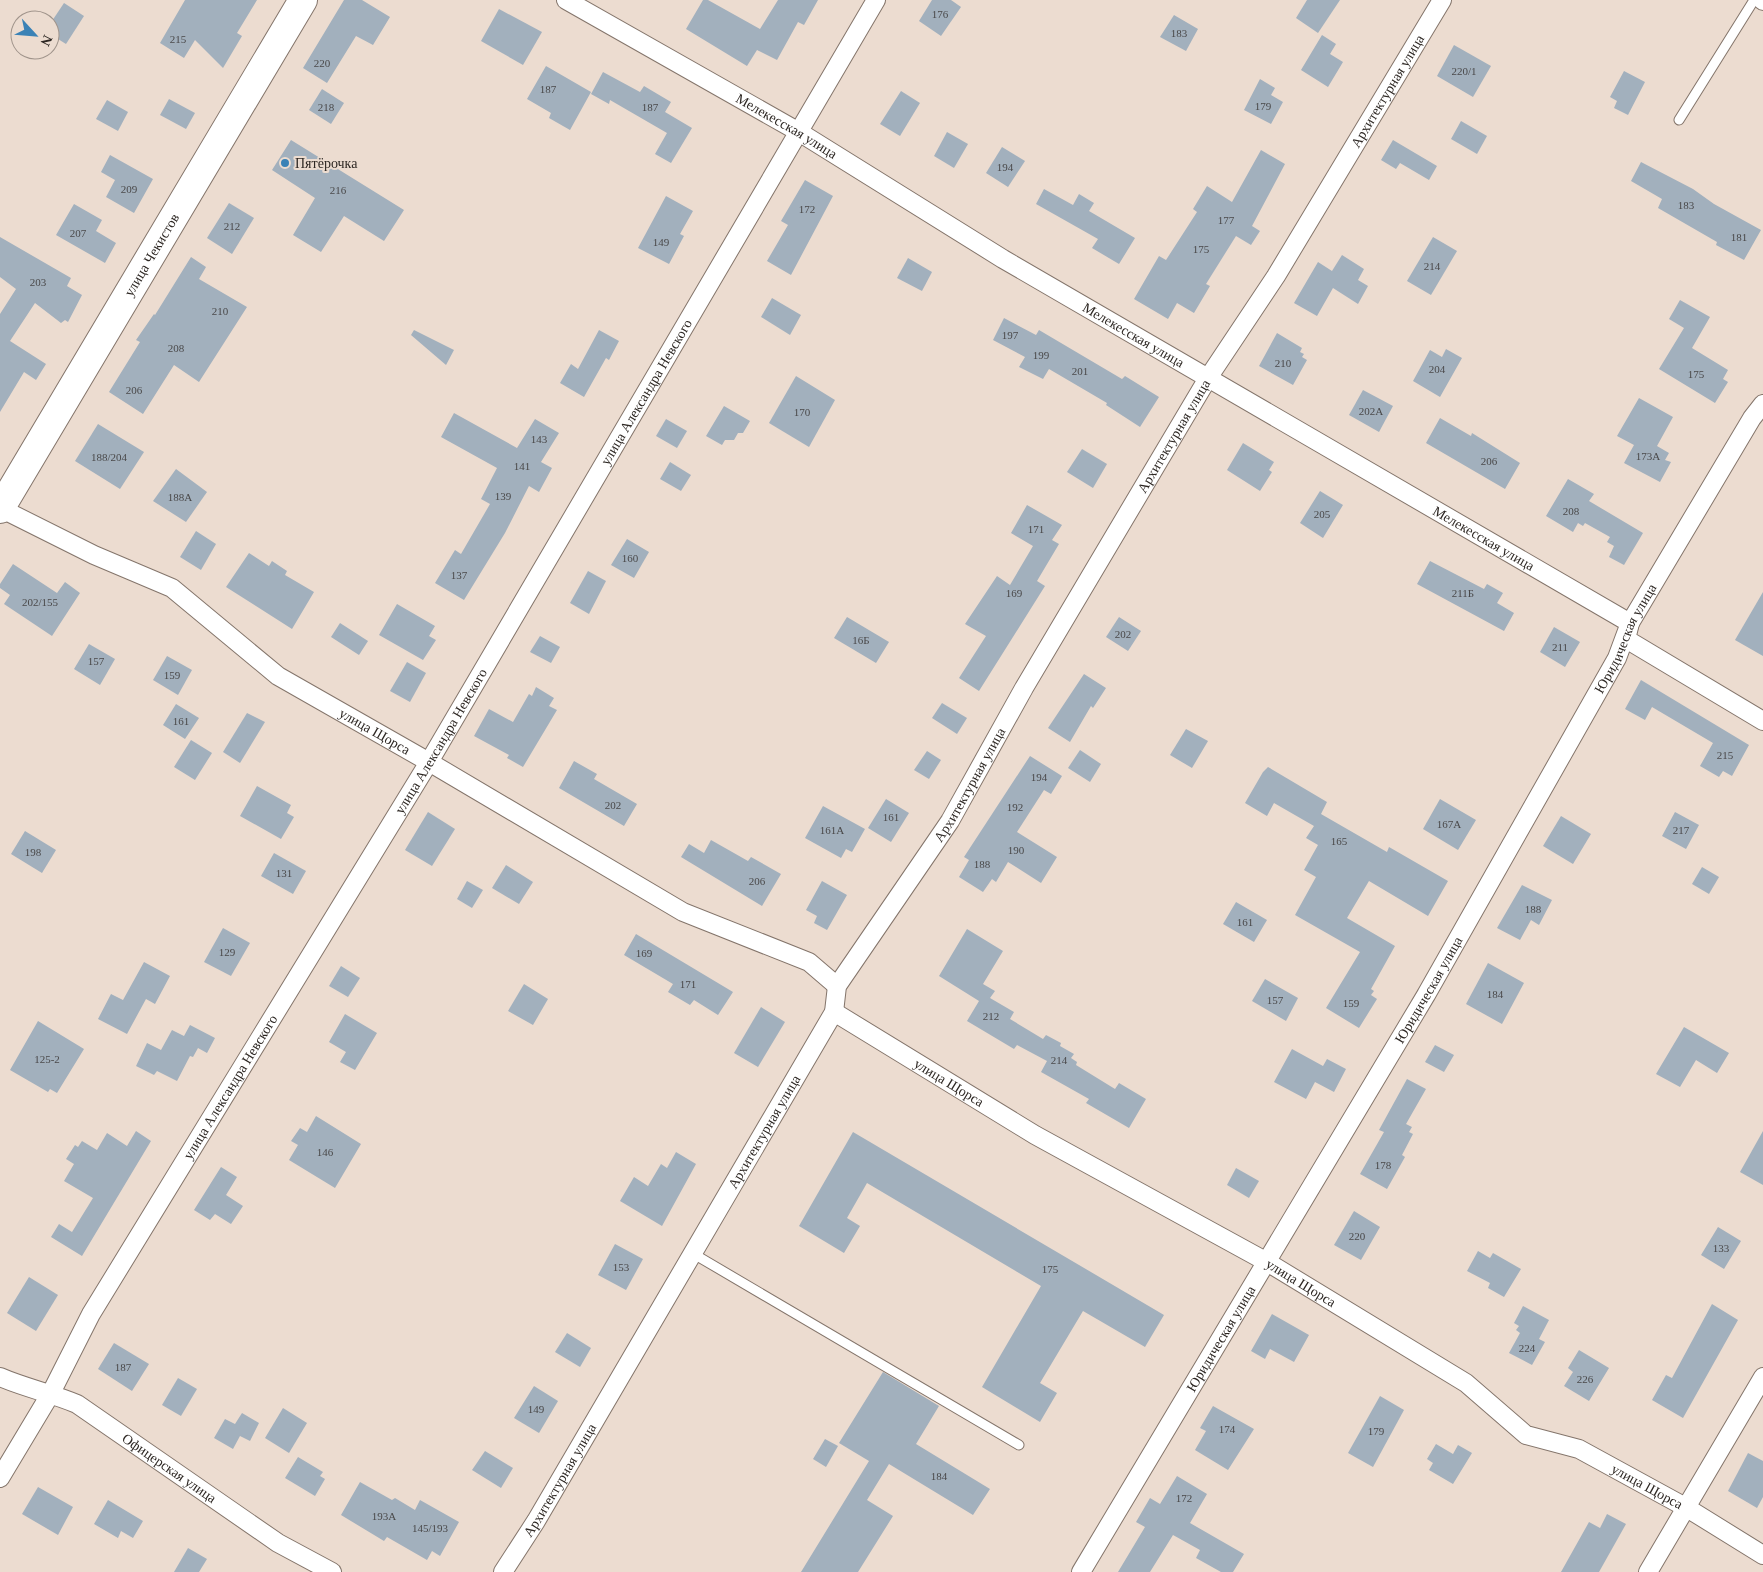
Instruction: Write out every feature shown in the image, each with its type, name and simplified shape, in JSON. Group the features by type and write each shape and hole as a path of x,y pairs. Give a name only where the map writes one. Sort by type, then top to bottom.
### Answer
{"main road":[{"name":"улица Чекистов","path":"0,508 303,0"}],"street":[{"name":"Мелекесская улица","path":"566,0 799,132 1003,259 1208,378 1628,631 1763,721"},
{"name":"улица Александра Невского","path":"0,1478 51,1394 91,1314 429,762 876,0"},
{"name":"Архитектурная улица","path":"503,1572 536,1521 834,1012 837,986 950,821 1024,688 1208,378 1276,276 1442,0"},
{"name":"Юридическая улица","path":"1082,1572 1426,995 1617,658 1628,631 1752,418 1763,404"},
{"name":"улица Щорса","path":"0,508 94,556 172,588 278,676 429,762 683,912 809,962 837,986"},
{"name":"улица Щорса","path":"834,1012 1035,1135 1267,1262 1466,1383 1526,1435 1579,1449 1686,1508 1763,1555"},
{"name":"Офицерская улица","path":"0,1376 21,1387 51,1394 77,1404 278,1544 332,1572"},
{"path":"1648,1572 1763,1377"}],"lane":[{"path":"1680,120 1754,0"},
{"path":"692,1253 1019,1445"}],"building":[{"path":"185,0 257,0 237,33 242,36 223,68 195,40 184,58 160,43"},
{"path":"344,0 362,0 390,17 373,45 356,36 327,83 303,68"},
{"path":"703,0 708,0 760,29 778,0 818,0 804,25 798,22 777,60 757,50 747,66 686,29"},
{"path":"932,0 951,0 961,7 941,36 919,21"},
{"path":"1307,0 1340,0 1318,33 1296,18"},
{"path":"64,3 84,16 66,44 60,40 59,10"},
{"path":"499,9 542,32 523,65 481,41"},
{"path":"1174,15 1198,29 1186,51 1160,37"},
{"path":"1322,35 1336,44 1330,54 1343,62 1328,87 1301,70"},
{"path":"1454,45 1491,66 1473,97 1437,76"},
{"path":"546,66 591,92 570,130 549,118 551,113 527,99"},
{"path":"1624,71 1645,82 1628,115 1614,108 1617,101 1610,97"},
{"path":"603,72 640,92 644,86 671,102 665,112 692,128 671,163 655,154 667,133 610,100 609,104 591,94"},
{"path":"1260,79 1275,88 1271,95 1283,102 1271,124 1244,110"},
{"path":"322,89 344,103 331,124 309,110"},
{"path":"901,91 920,103 900,136 880,124"},
{"path":"169,99 195,113 186,129 160,115"},
{"path":"107,100 128,112 118,131 96,119"},
{"path":"1461,121 1487,136 1477,154 1451,139"},
{"path":"947,132 968,144 954,168 934,156"},
{"path":"291,140 404,210 384,241 344,216 321,252 293,235 315,198 272,170"},
{"path":"1393,140 1437,166 1429,180 1400,163 1396,169 1381,160"},
{"path":"1002,147 1025,161 1008,187 986,173"},
{"path":"1261,150 1285,164 1252,226 1260,231 1251,245 1236,236 1206,284 1210,286 1194,313 1177,303 1168,319 1134,299 1159,256 1166,260 1197,212 1193,209 1207,186 1232,202"},
{"path":"110,155 153,179 134,213 106,197 115,180 101,172"},
{"path":"1641,162 1693,189 1714,204 1761,230 1744,260 1716,245 1717,242 1658,208 1662,199 1631,181"},
{"path":"805,180 833,196 791,275 767,261 788,225 781,221"},
{"path":"1044,189 1073,205 1079,194 1094,203 1089,211 1135,238 1119,264 1092,248 1098,239 1036,204"},
{"path":"666,196 693,211 680,234 684,236 669,264 638,248"},
{"path":"229,203 254,218 232,254 207,238"},
{"path":"74,204 102,220 96,231 116,243 105,263 56,235"},
{"path":"0,237 71,278 67,286 82,295 68,322 65,320 61,323 35,303 10,341 46,364 36,380 24,372 0,412 0,314 16,289 0,277"},
{"path":"1433,237 1457,251 1431,295 1407,281"},
{"path":"1342,255 1364,269 1358,280 1368,286 1358,304 1333,288 1317,316 1294,303 1318,262 1332,271"},
{"path":"191,257 206,267 199,279 247,307 199,382 174,365 143,414 109,392 140,342 136,340 155,315"},
{"path":"908,258 932,272 922,291 897,278"},
{"path":"772,298 801,315 790,335 761,317"},
{"path":"1680,300 1710,317 1692,348 1728,370 1723,379 1728,382 1715,403 1659,369 1684,328 1669,319"},
{"path":"1004,318 1036,335 1039,330 1122,379 1125,376 1159,397 1140,427 1106,405 1107,403 1049,369 1043,379 1019,367 1025,357 993,340"},
{"path":"414,330 454,350 446,365 411,335"},
{"path":"599,330 619,341 609,360 606,358 584,397 560,383 571,364 578,369"},
{"path":"1277,333 1302,348 1300,352 1304,354 1302,357 1307,360 1293,385 1259,366"},
{"path":"1446,349 1462,358 1440,397 1413,381 1430,350 1442,357"},
{"path":"796,376 835,400 809,447 769,423"},
{"path":"1363,390 1393,406 1379,432 1349,415"},
{"path":"1639,398 1673,417 1657,446 1669,453 1665,460 1671,462 1660,482 1624,463 1634,445 1617,436"},
{"path":"724,406 750,421 743,433 738,433 734,440 725,440 722,445 706,436"},
{"path":"454,413 517,448 535,419 559,433 541,462 552,468 539,492 529,486 505,533 464,600 435,583 455,550 461,554 490,504 481,499 497,468 441,437"},
{"path":"1440,418 1471,436 1472,433 1520,463 1505,489 1426,443"},
{"path":"666,419 687,431 677,448 656,436"},
{"path":"98,424 144,452 120,489 75,461"},
{"path":"1243,443 1274,462 1269,470 1272,472 1260,491 1227,470"},
{"path":"1082,449 1107,464 1093,488 1067,472"},
{"path":"670,462 691,475 681,491 660,479"},
{"path":"176,469 207,492 186,522 153,501"},
{"path":"1568,479 1594,494 1589,501 1643,533 1624,565 1609,557 1614,546 1607,542 1610,537 1585,523 1583,526 1578,523 1573,532 1546,516"},
{"path":"1320,491 1343,505 1323,538 1300,523"},
{"path":"1027,505 1062,525 1052,540 1059,544 1037,581 1045,586 979,691 959,678 986,636 965,624 997,576 1010,585 1033,546 1011,533"},
{"path":"196,531 216,544 201,570 180,557"},
{"path":"627,539 649,552 634,578 611,565"},
{"path":"249,553 269,566 272,561 287,571 285,575 314,592 292,629 226,587"},
{"path":"1430,561 1484,589 1487,584 1503,593 1497,603 1514,613 1504,631 1417,584"},
{"path":"13,564 57,593 65,582 80,593 52,636 4,604 10,595 0,588 0,584"},
{"path":"588,571 606,581 589,614 570,603"},
{"path":"1763,592 1763,656 1735,640"},
{"path":"397,604 435,626 429,636 436,640 423,660 379,635"},
{"path":"847,617 889,642 876,663 834,638"},
{"path":"1119,617 1141,631 1128,651 1106,637"},
{"path":"340,623 368,641 359,655 331,637"},
{"path":"1554,627 1580,642 1565,667 1540,652"},
{"path":"540,636 560,647 551,663 530,652"},
{"path":"89,644 115,659 100,685 74,669"},
{"path":"167,656 192,670 178,695 153,680"},
{"path":"407,662 426,673 410,702 390,691"},
{"path":"1084,674 1106,688 1093,708 1091,706 1070,742 1048,728"},
{"path":"1641,680 1749,745 1732,776 1723,771 1719,777 1700,766 1713,743 1652,707 1645,720 1625,709"},
{"path":"536,687 554,698 549,706 557,710 523,767 507,758 509,755 474,736 489,709 513,722 529,694 532,696"},
{"path":"942,703 967,718 957,734 932,718"},
{"path":"176,704 199,718 185,739 163,725"},
{"path":"247,713 265,722 240,763 223,752"},
{"path":"1186,729 1208,741 1192,768 1170,755"},
{"path":"191,740 212,753 195,780 174,767"},
{"path":"1080,750 1101,764 1090,782 1068,768"},
{"path":"927,751 941,760 929,779 914,770"},
{"path":"1030,756 1062,776 1051,794 1044,790 1017,832 1057,857 1041,883 1008,862 996,882 992,879 983,892 959,877 969,860 964,857"},
{"path":"574,761 597,774 594,779 637,804 624,826 559,788"},
{"path":"1268,767 1327,802 1321,814 1387,852 1389,847 1448,881 1428,916 1369,881 1347,918 1395,946 1371,989 1374,991 1371,995 1377,999 1359,1028 1326,1008 1360,952 1295,915 1316,877 1304,870 1318,845 1306,838 1314,826 1274,803 1267,816 1245,803 1263,772"},
{"path":"257,786 291,805 287,813 294,817 281,839 240,816"},
{"path":"886,799 909,813 891,842 868,828"},
{"path":"1440,799 1476,820 1458,850 1423,829"},
{"path":"823,806 865,829 852,852 846,849 841,858 805,838"},
{"path":"428,812 455,829 432,866 405,850"},
{"path":"1675,812 1699,825 1686,849 1662,836"},
{"path":"1561,816 1591,834 1573,864 1543,846"},
{"path":"25,831 56,850 42,873 11,854"},
{"path":"711,840 748,861 751,857 781,874 762,906 681,857 689,844 704,853"},
{"path":"274,853 306,871 293,894 261,876"},
{"path":"506,865 533,882 519,904 492,888"},
{"path":"1702,867 1719,877 1709,894 1692,884"},
{"path":"467,881 483,890 472,908 457,899"},
{"path":"822,881 847,895 827,930 814,923 817,916 806,910"},
{"path":"1522,885 1552,900 1539,925 1531,920 1520,940 1497,928"},
{"path":"1236,902 1267,920 1254,942 1223,924"},
{"path":"223,928 250,943 231,976 204,962"},
{"path":"967,929 1003,951 983,984 995,991 990,998 1014,1012 1010,1019 1043,1039 1046,1035 1061,1043 1060,1046 1074,1054 1071,1058 1077,1062 1076,1065 1115,1089 1119,1083 1146,1099 1129,1128 1086,1103 1089,1099 1041,1072 1047,1061 1017,1045 1014,1049 967,1021 979,1001 939,976"},
{"path":"636,934 733,992 718,1015 694,1000 690,1005 668,992 673,984 624,955"},
{"path":"144,962 170,976 155,1004 146,999 127,1034 98,1019 111,994 123,1000"},
{"path":"1488,963 1524,983 1502,1024 1466,1004"},
{"path":"341,966 360,978 348,997 329,986"},
{"path":"1265,979 1298,998 1286,1021 1252,1001"},
{"path":"524,984 548,999 533,1025 508,1011"},
{"path":"761,1007 785,1022 758,1067 734,1053"},
{"path":"345,1014 377,1033 355,1070 340,1062 346,1052 329,1042"},
{"path":"38,1021 84,1049 57,1093 50,1089 48,1092 10,1070"},
{"path":"190,1025 215,1038 207,1053 198,1048 193,1057 190,1056 177,1081 157,1071 154,1075 136,1066 147,1043 161,1050 172,1030 184,1036"},
{"path":"1684,1027 1729,1053 1717,1073 1696,1060 1680,1087 1656,1074"},
{"path":"1435,1045 1454,1055 1444,1072 1425,1062"},
{"path":"1292,1049 1323,1066 1327,1059 1346,1069 1334,1092 1315,1082 1306,1099 1274,1082"},
{"path":"1407,1079 1426,1089 1406,1124 1412,1127 1409,1132 1413,1134 1402,1155 1405,1157 1387,1189 1360,1174 1384,1132 1379,1130"},
{"path":"316,1116 361,1144 335,1188 289,1160 298,1145 291,1141 300,1128 307,1132"},
{"path":"136,1131 151,1141 82,1256 51,1237 59,1224 72,1232 93,1198 64,1181 74,1164 66,1159 75,1145 78,1147 82,1141 97,1150 107,1133 127,1146"},
{"path":"1763,1131 1763,1185 1740,1172"},
{"path":"853,1132 1164,1315 1145,1347 1083,1311 1040,1383 1057,1393 1040,1422 982,1387 1041,1286 867,1183 847,1218 860,1226 844,1253 799,1226"},
{"path":"676,1152 696,1164 662,1226 620,1201 634,1177 648,1186 661,1164 667,1168"},
{"path":"221,1167 237,1177 226,1195 243,1206 231,1224 215,1214 210,1220 194,1210"},
{"path":"1236,1168 1259,1181 1249,1198 1227,1185"},
{"path":"1354,1211 1380,1227 1361,1260 1334,1245"},
{"path":"1718,1227 1741,1241 1724,1269 1701,1255"},
{"path":"615,1244 643,1259 626,1290 598,1275"},
{"path":"1478,1251 1490,1258 1493,1253 1521,1269 1504,1297 1488,1288 1490,1283 1467,1271"},
{"path":"29,1277 58,1295 36,1331 7,1313"},
{"path":"1712,1304 1738,1320 1683,1418 1652,1400 1666,1375 1672,1378"},
{"path":"1523,1306 1549,1320 1539,1339 1545,1342 1532,1365 1509,1353 1520,1333 1516,1330 1519,1326 1514,1323"},
{"path":"1272,1314 1309,1335 1294,1362 1270,1349 1265,1359 1251,1351"},
{"path":"567,1333 591,1348 580,1367 555,1352"},
{"path":"114,1343 149,1364 132,1391 98,1369"},
{"path":"1579,1350 1609,1368 1589,1401 1564,1386 1573,1372 1568,1368"},
{"path":"883,1372 939,1406 916,1444 990,1489 973,1515 889,1464 867,1500 893,1516 858,1572 801,1572 869,1461 839,1443"},
{"path":"178,1378 197,1389 181,1416 162,1405"},
{"path":"534,1386 558,1401 539,1433 514,1418"},
{"path":"1380,1396 1404,1410 1373,1467 1348,1453"},
{"path":"1213,1406 1254,1429 1228,1470 1195,1450 1206,1431 1200,1428"},
{"path":"283,1408 307,1423 289,1453 265,1438"},
{"path":"242,1413 259,1423 250,1441 240,1436 233,1449 214,1438 225,1419 235,1424"},
{"path":"825,1439 838,1446 826,1467 813,1459"},
{"path":"1436,1444 1453,1454 1458,1445 1472,1453 1453,1484 1429,1470 1433,1463 1427,1459"},
{"path":"485,1451 513,1468 501,1488 472,1470"},
{"path":"1748,1453 1763,1461 1763,1497 1757,1508 1728,1491"},
{"path":"298,1457 323,1472 320,1476 325,1479 315,1496 285,1478"},
{"path":"1177,1476 1207,1494 1190,1523 1244,1554 1233,1572 1221,1572 1196,1558 1200,1550 1173,1535 1150,1572 1118,1572 1145,1527 1136,1522 1150,1498 1160,1504"},
{"path":"360,1482 392,1500 395,1498 415,1510 420,1500 459,1522 440,1556 432,1551 427,1560 387,1537 384,1541 341,1515"},
{"path":"38,1487 73,1507 58,1535 22,1514"},
{"path":"108,1500 143,1521 133,1538 121,1531 118,1538 94,1524"},
{"path":"1607,1514 1626,1524 1599,1572 1561,1572 1589,1522 1600,1528"},
{"path":"188,1548 207,1559 199,1572 174,1572"}],"place":[{"name":"Пятёрочка","path":"285,163"}]}
